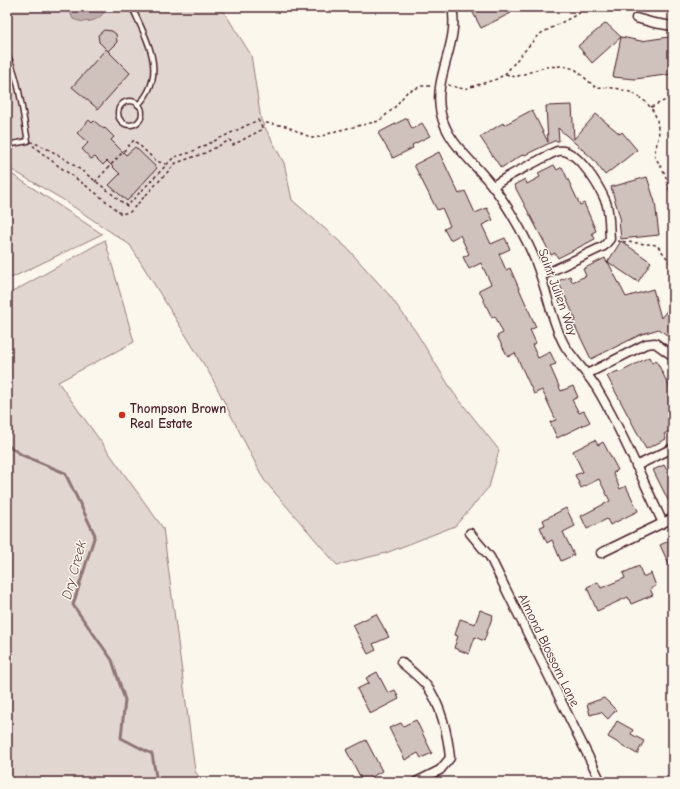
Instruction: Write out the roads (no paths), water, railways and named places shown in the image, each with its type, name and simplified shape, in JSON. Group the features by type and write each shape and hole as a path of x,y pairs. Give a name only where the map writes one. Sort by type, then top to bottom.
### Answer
{"street":[{"name":"Saint Julien Way","path":"452,7 454,25 452,42 442,74 439,95 440,112 444,127 451,139 493,186 520,229 541,276 554,321 565,346 587,374 602,399 663,523"},
{"path":"636,18 654,24 673,26"},
{"path":"493,186 516,172 558,151 566,151 575,157 588,171 599,188 606,204 610,239 604,246 541,276"},
{"path":"587,374 646,344 655,343 673,356"},
{"path":"636,466 673,448"},
{"path":"601,553 673,518"},
{"name":"Almond Blossom Lane","path":"470,533 490,557 600,782"},
{"path":"401,662 426,686 440,712 449,741 450,758 440,770 416,782"}],"lane":[{"path":"132,7 150,45 153,58 152,81 146,98 138,105"},
{"path":"7,54 18,87 28,141 7,145"},
{"path":"130,102 138,105 142,113 138,122 130,125 122,122 118,114 122,105 130,102"}],"waterway":[{"name":"Dry Creek","path":"7,445 22,455 65,473 95,535 73,605 112,660 125,700 121,738 152,754 157,782"}],"place":[{"name":"Thompson Brown Real Estate","path":"122,415"}]}
